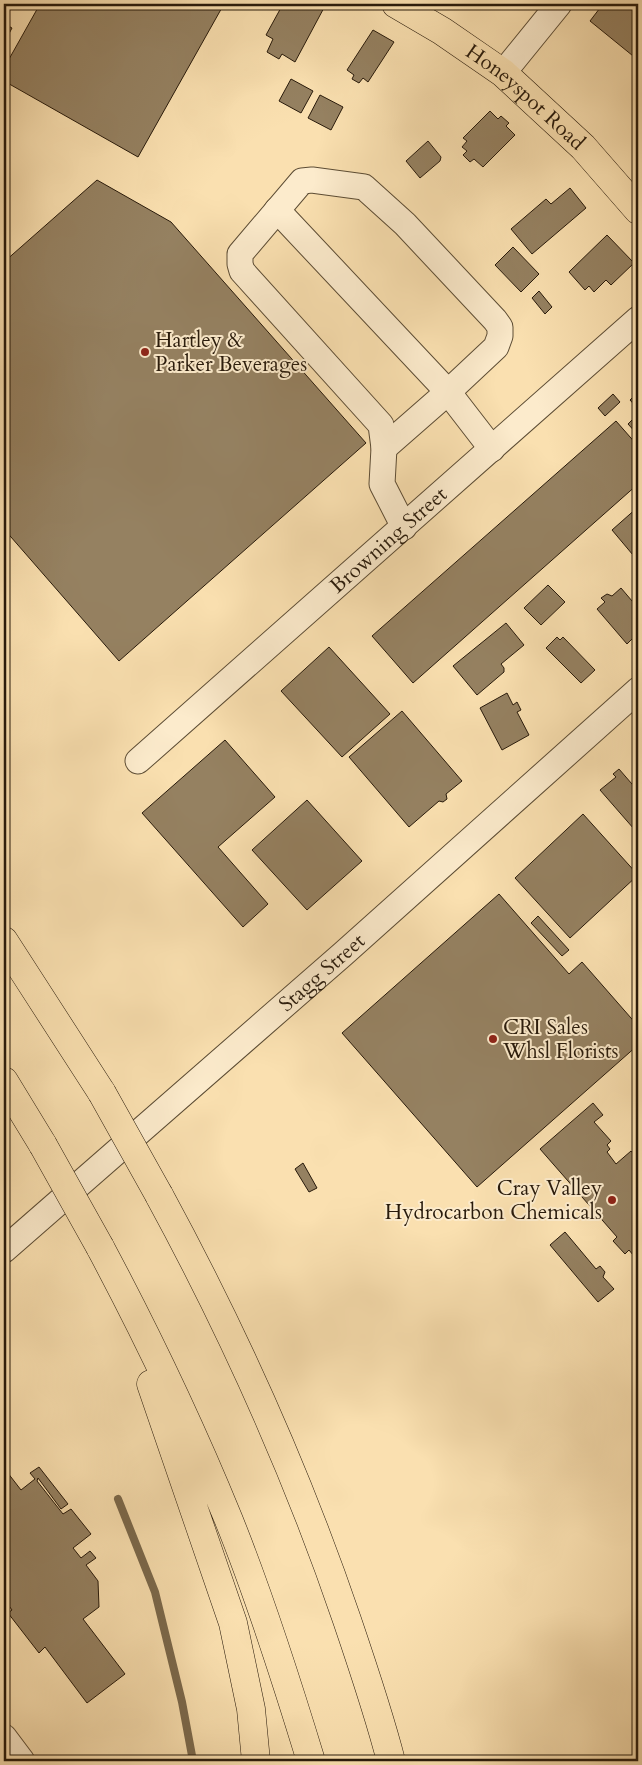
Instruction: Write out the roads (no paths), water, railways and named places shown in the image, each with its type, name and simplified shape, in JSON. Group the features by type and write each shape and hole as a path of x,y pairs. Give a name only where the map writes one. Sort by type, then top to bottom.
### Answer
{"main road":[{"name":"Honeyspot Road","path":"396,4 442,31 503,73 584,147 638,210"},
{"path":"4,941 102,1093 160,1194 228,1329 267,1412 301,1495 356,1644 391,1758"},
{"path":"4,1081 43,1145 104,1255 151,1346 191,1432 228,1519 265,1618 311,1761"},
{"path":"104,1255 188,1487 233,1623 251,1709 256,1761"}],"street":[{"path":"503,73 559,4"},
{"path":"384,448 496,347 500,336 500,327 405,224 364,187 312,180 302,182 240,254 242,271 381,425 384,448 382,484 404,527"},
{"path":"277,210 448,392 492,449"},
{"name":"Browning Street","path":"138,761 638,319"},
{"name":"Stagg Street","path":"4,1250 343,954 638,690"},
{"path":"4,1737 22,1761"}],"waterway":[{"path":"118,1499 155,1592 182,1702 193,1761"}],"place":[{"name":"Hartley & Parker Beverages","path":"145,352"},
{"name":"CRI Sales Whsl Florists","path":"493,1039"},
{"name":"Cray Valley Hydrocarbon Chemicals","path":"612,1200"}]}
